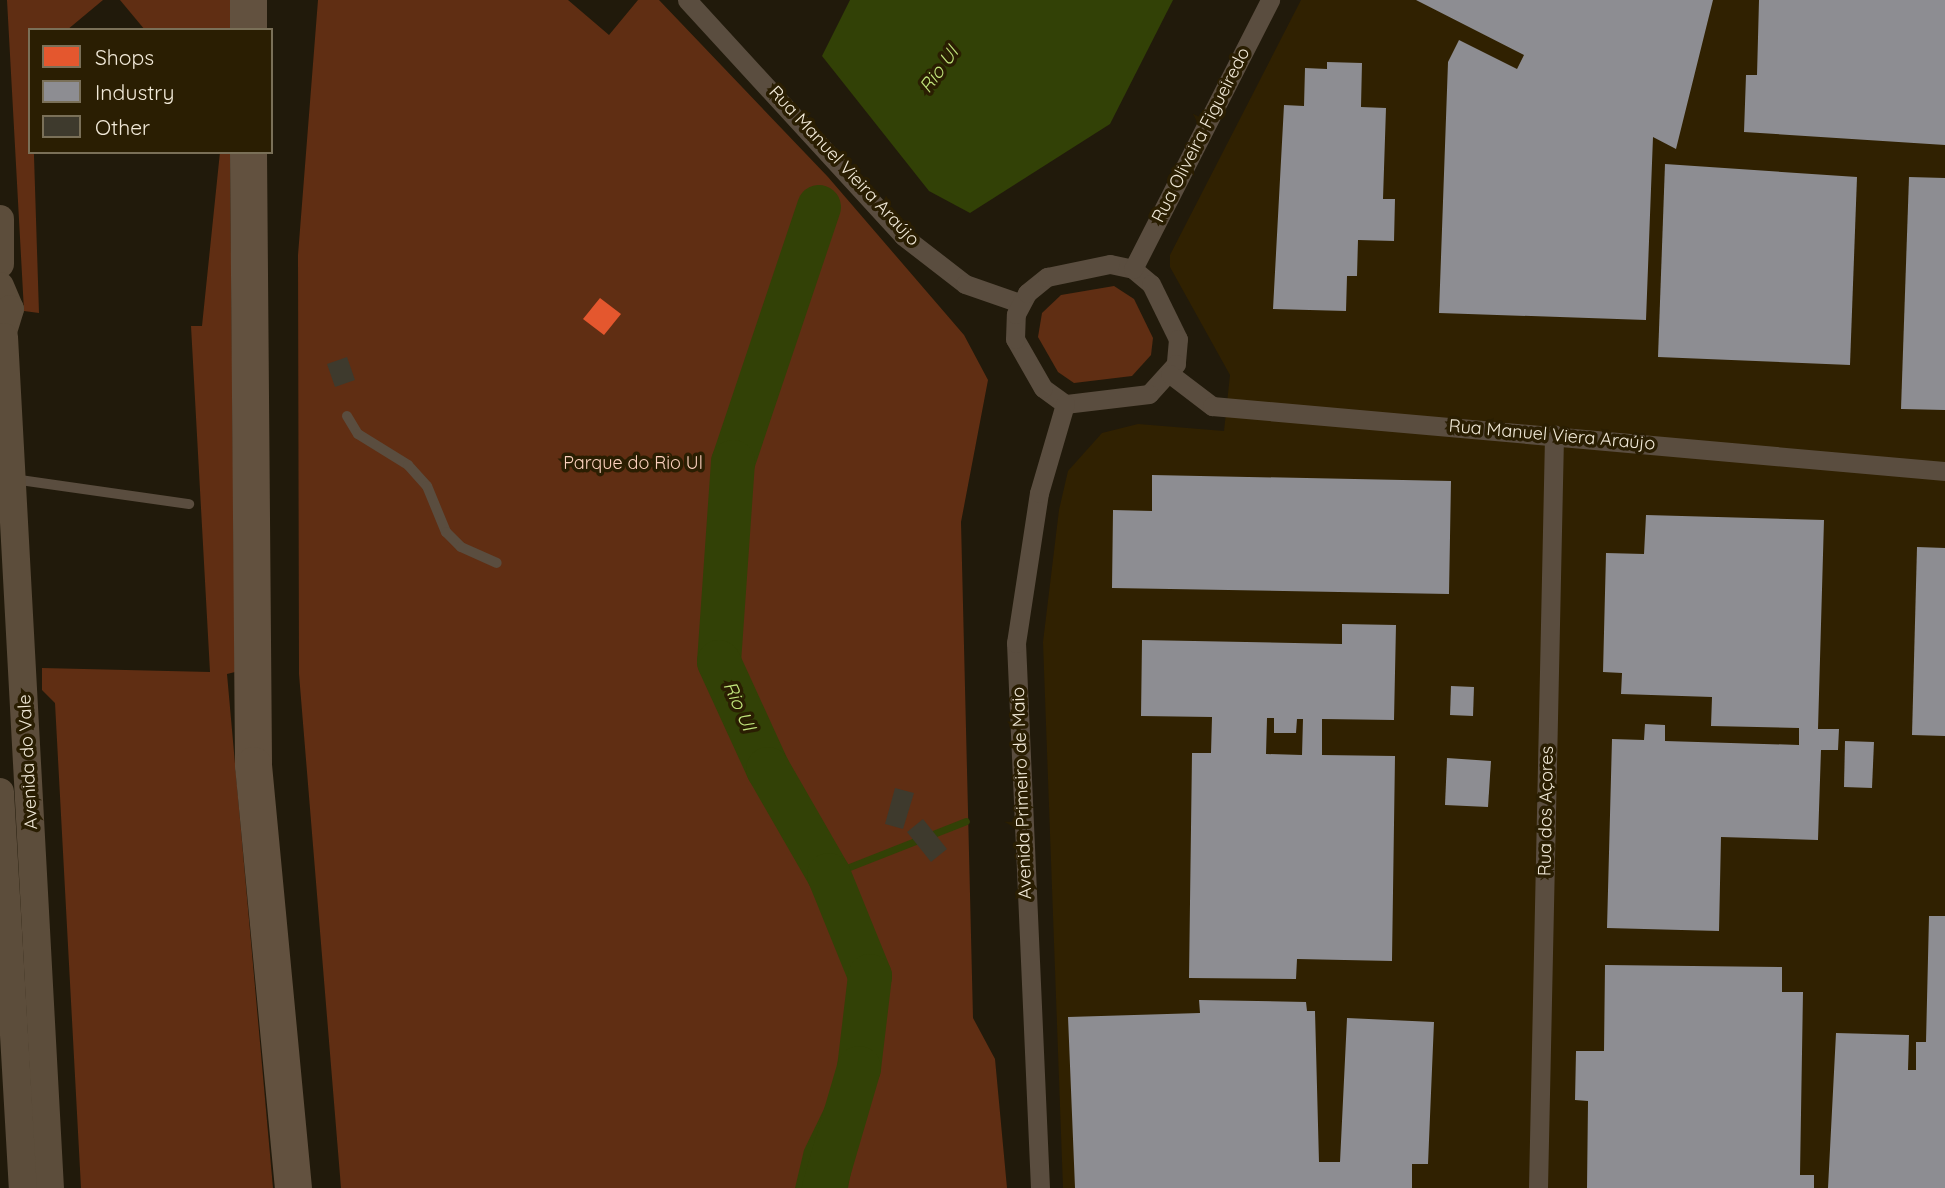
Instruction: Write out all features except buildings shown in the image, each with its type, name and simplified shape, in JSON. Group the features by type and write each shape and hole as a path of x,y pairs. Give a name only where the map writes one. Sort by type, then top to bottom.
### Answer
{"highway":[{"path":"248,0 248,28"},
{"path":"267,0 267,28"},
{"path":"248,154 253,765 293,1188"},
{"path":"267,154 271,764 309,1188"}],"main road":[{"path":"0,219 0,264"},
{"name":"Avenida do Vale","path":"0,286 10,309 2,339 13,479 50,1188"},
{"name":"Avenida do Vale","path":"0,792 23,1188"}],"street":[{"name":"Rua Manuel Vieira Araújo","path":"687,0 869,198 965,284 1020,303"},
{"name":"Rua Oliveira Figueiredo","path":"1133,269 1269,0"},
{"path":"1111,264 1133,269 1151,284 1178,339 1170,374 1149,394 1065,404 1043,388 1014,339 1020,303 1046,277 1111,264"},
{"name":"Rua Manuel Viera Araújo","path":"1170,374 1212,407 1945,471"},
{"name":"Avenida Primeiro de Maio","path":"1040,1188 1016,643 1039,493 1065,404"},
{"name":"Rua dos Açores","path":"1538,1188 1554,435"}],"lane":[{"path":"346,416 358,434 408,465 427,485 446,531 461,547 497,563"},
{"path":"13,479 190,504"}],"shaded area":[{"path":"1301,0 1945,0 1945,1188 1063,1188 1043,642 1059,510 1068,471 1102,433 1138,424 1224,431 1230,375 1170,267 1170,255"}],"green space":[{"path":"7,0 103,0 69,28 28,28 28,154 34,154 39,313 24,311"},
{"path":"120,0 231,0 230,28 143,28"},
{"name":"Parque do Rio Ul","path":"318,0 568,0 609,35 638,0 659,0 828,177 964,335 988,380 961,522 973,1018 995,1059 1007,1188 341,1188 299,674 298,255"},
{"path":"220,154 230,154 235,672 227,674 273,1188 81,1188 55,703 42,690 42,668 210,672 191,326 202,326"},
{"path":"1114,286 1134,299 1153,338 1151,355 1132,376 1074,383 1058,372 1038,337 1042,313 1061,295"}],"water":[{"path":"850,0 1173,0 1110,124 970,213 929,191 822,56"},
{"path":"859,1068 863,1109 848,1188 795,1188 804,1150 841,1074"}],"waterway":[{"name":"Rio Ul","path":"819,207 733,462 719,662 768,769 829,875 870,976 859,1068 824,1188"},
{"path":"829,875 966,821"}]}
